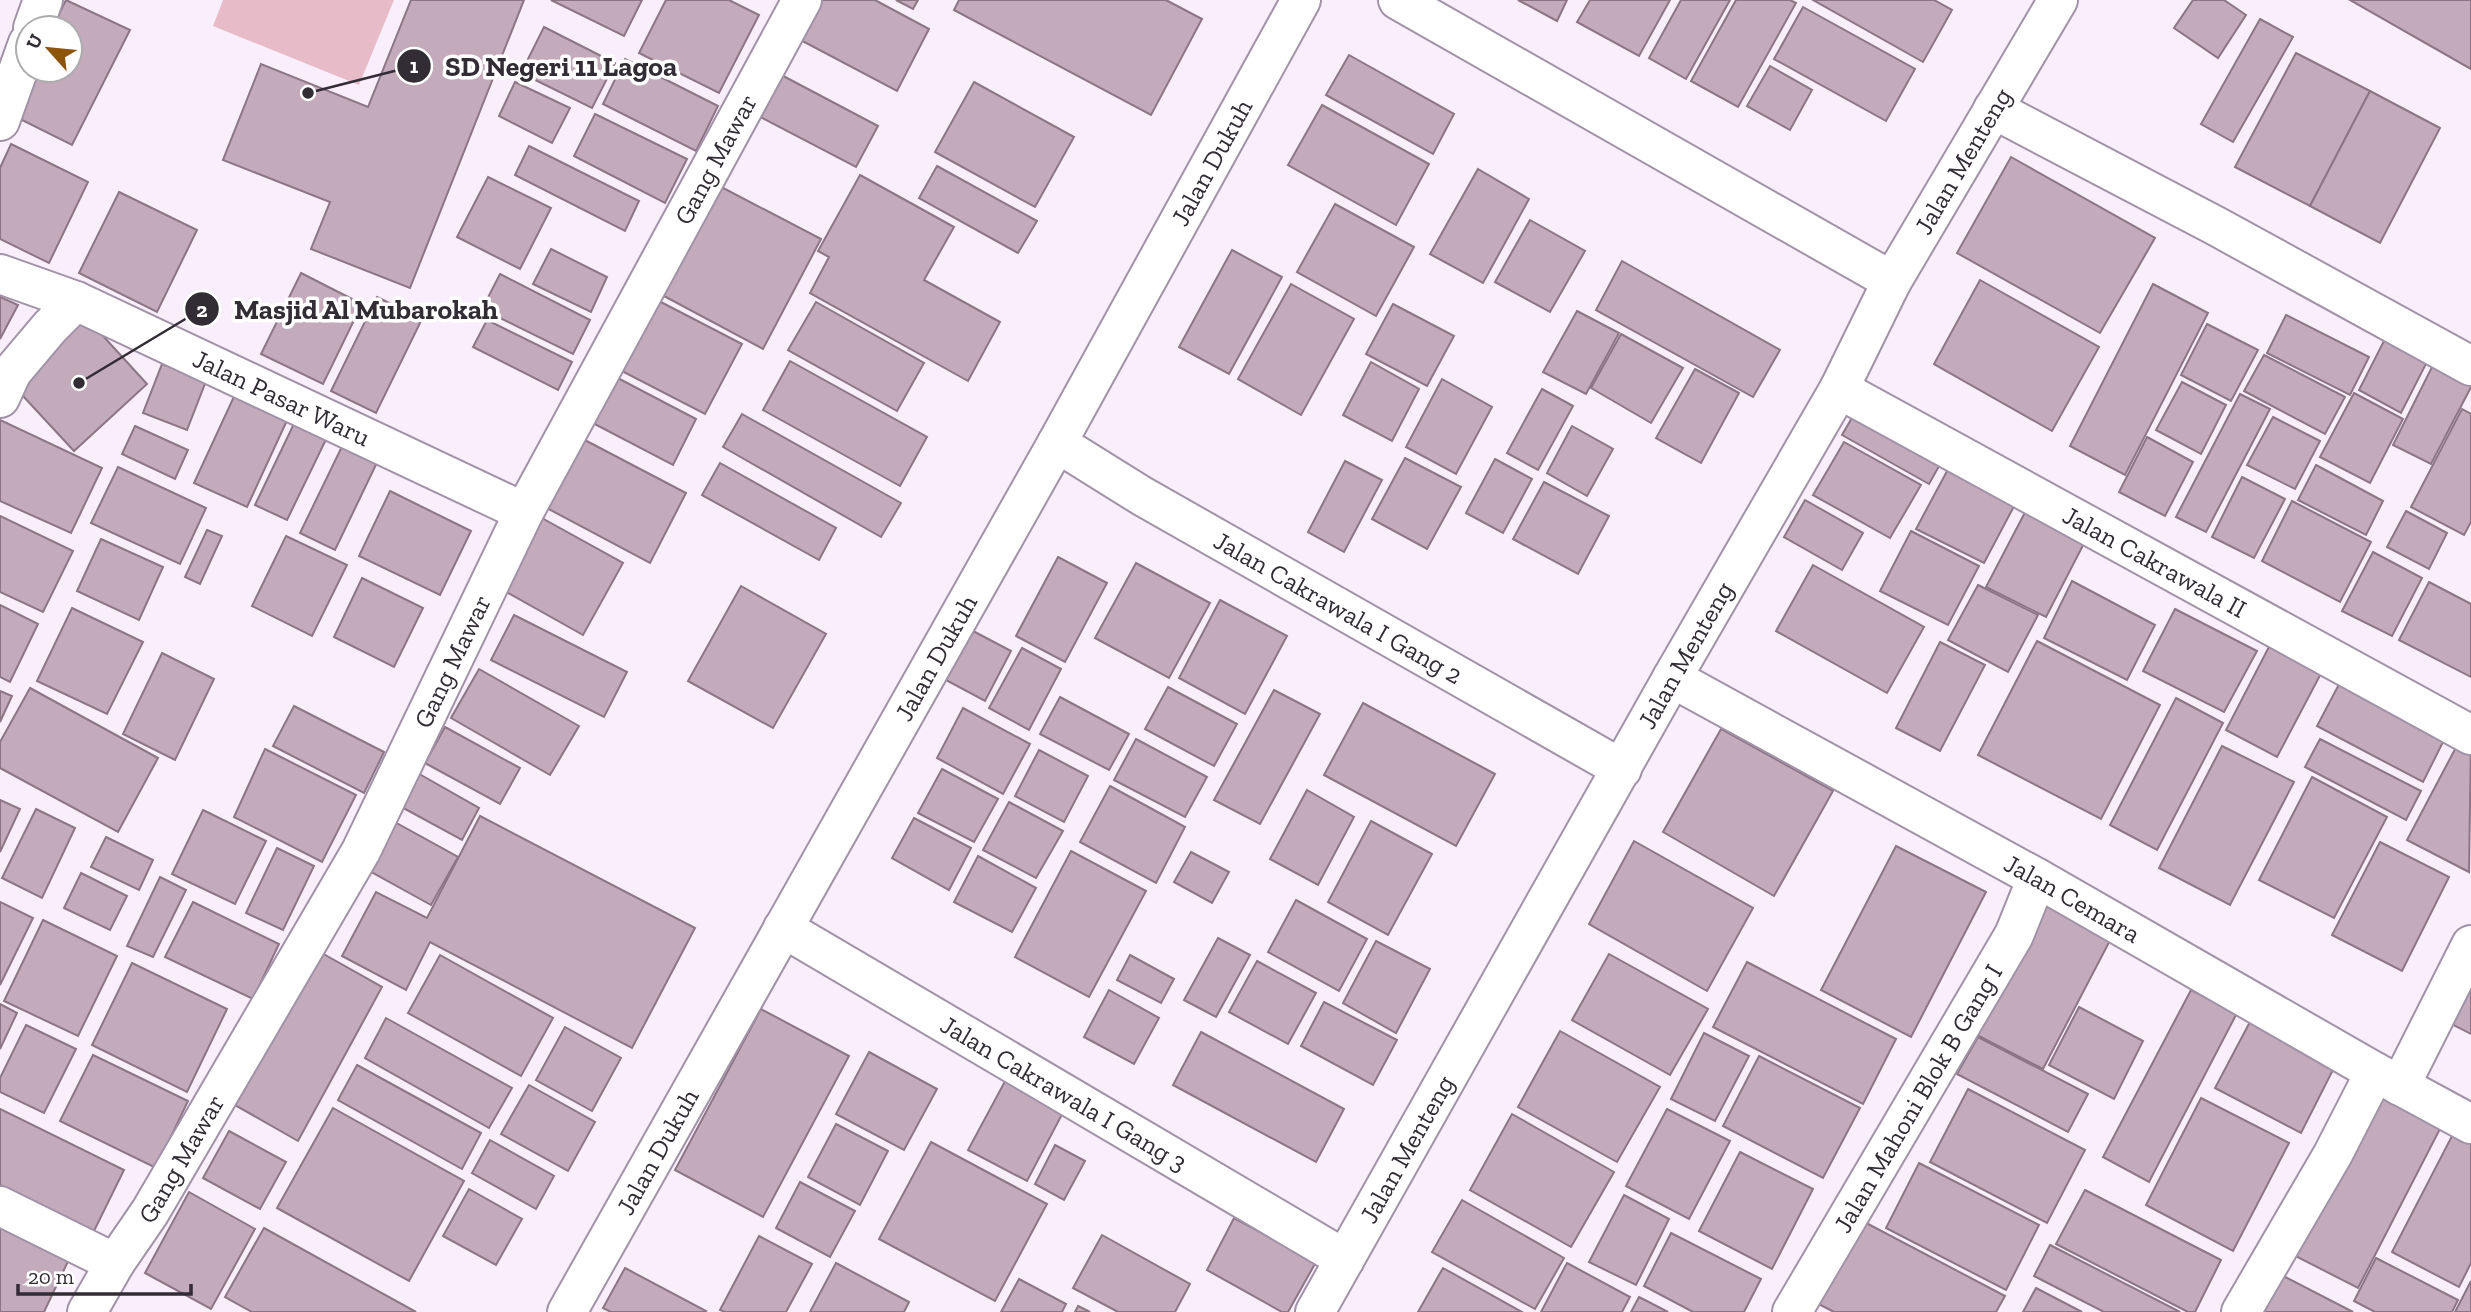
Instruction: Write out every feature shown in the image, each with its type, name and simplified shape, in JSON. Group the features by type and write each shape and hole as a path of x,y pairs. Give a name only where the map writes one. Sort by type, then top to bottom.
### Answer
{"street":[{"name":"Gang Mawar","path":"87,1312 115,1263 150,1212 361,851 524,512 802,0"},
{"name":"Jalan Dukuh","path":"567,1312 1057,443 1301,0"},
{"path":"1398,0 1892,281"},
{"name":"Jalan Menteng","path":"1315,1312 1672,678 1839,389 1892,281 2058,0"},
{"path":"0,121 14,82"},
{"path":"1993,109 2216,226 2471,366"},
{"name":"Jalan Pasar Waru","path":"0,274 76,301 524,512"},
{"path":"0,398 12,372 76,301"},
{"name":"Jalan Cakrawala II","path":"1839,389 2471,735"},
{"name":"Jalan Cakrawala I Gang 2","path":"1057,443 1142,496 1622,769"},
{"name":"Jalan Cemara","path":"1672,678 2037,878 2387,1079 2471,1124"},
{"name":"Jalan Mahoni Blok B Gang I","path":"1792,1312 2014,935 2037,878"},
{"name":"Jalan Cakrawala I Gang 3","path":"783,928 1345,1259"},
{"path":"2241,1312 2333,1153 2387,1079 2471,945"},
{"path":"0,1206 115,1263"}],"shaded area":[{"path":"223,0 394,0 359,85 213,26"}],"building":[{"path":"66,0 130,30 72,145 10,114 24,84 84,84 84,14 59,14"},
{"path":"411,0 524,0 410,288 311,249 330,202 223,160 261,64 368,107"},
{"path":"551,0 642,0 624,36"},
{"path":"666,0 729,0 759,15 719,93 639,53"},
{"path":"813,0 875,0 929,29 897,91 793,36"},
{"path":"896,0 918,0 913,9"},
{"path":"959,0 1166,0 1202,19 1151,115 954,10"},
{"path":"1518,0 1567,0 1557,21"},
{"path":"1590,0 1670,0 1639,56 1577,22"},
{"path":"1681,0 1730,0 1686,79 1649,58"},
{"path":"1736,0 1790,0 1796,3 1738,107 1691,81"},
{"path":"1813,0 1934,0 1952,10 1923,62"},
{"path":"2193,0 2224,0 2246,15 2218,58 2174,28"},
{"path":"2350,0 2471,0 2471,69"},
{"path":"1803,7 1915,69 1886,121 1774,59"},
{"path":"2260,19 2293,37 2233,142 2201,124"},
{"path":"544,27 615,63 592,108 521,73"},
{"path":"2296,53 2370,91 2310,206 2235,167"},
{"path":"1349,55 1454,114 1433,154 1326,95"},
{"path":"625,59 718,106 696,151 603,104"},
{"path":"1770,66 1812,90 1790,130 1747,106"},
{"path":"770,69 878,126 856,167 749,111"},
{"path":"515,82 570,108 552,143 499,116"},
{"path":"974,82 1074,137 1035,207 935,152"},
{"path":"2370,91 2440,128 2380,243 2310,206"},
{"path":"1322,105 1429,164 1396,225 1288,165"},
{"path":"595,114 687,159 665,203 574,156"},
{"path":"11,144 88,182 49,263 0,239 0,168"},
{"path":"529,146 639,201 625,231 515,175"},
{"path":"2011,157 2155,238 2100,333 1957,253"},
{"path":"937,166 1037,221 1018,253 919,198"},
{"path":"1478,169 1529,199 1483,283 1430,254"},
{"path":"860,175 954,227 924,280 1000,322 968,381 810,293 829,257 818,251"},
{"path":"488,177 551,208 520,269 457,237"},
{"path":"706,179 821,239 763,349 649,288"},
{"path":"119,192 197,230 157,312 79,273"},
{"path":"1335,204 1414,247 1376,316 1297,272"},
{"path":"1530,220 1585,251 1550,312 1495,282"},
{"path":"551,249 607,277 591,312 533,284"},
{"path":"1232,250 1282,277 1229,374 1179,347"},
{"path":"1622,261 1780,350 1753,397 1596,310"},
{"path":"301,273 362,304 323,384 261,354"},
{"path":"500,274 590,320 573,354 482,309"},
{"path":"1980,280 2099,347 2052,431 1934,364"},
{"path":"1291,284 1354,319 1301,415 1238,379"},
{"path":"2153,284 2208,313 2125,475 2070,446"},
{"path":"0,297 18,305 0,339"},
{"path":"377,297 422,319 376,413 331,391"},
{"path":"655,299 742,344 705,414 618,369"},
{"path":"816,302 924,363 897,411 788,350"},
{"path":"1393,304 1454,336 1427,386 1366,354"},
{"path":"1577,311 1619,333 1586,394 1543,372"},
{"path":"83,314 147,384 74,451 10,382"},
{"path":"2286,315 2369,357 2350,395 2267,353"},
{"path":"487,320 572,362 558,390 473,347"},
{"path":"2207,324 2258,350 2231,401 2181,375"},
{"path":"2389,331 2431,354 2401,413 2359,390"},
{"path":"1621,334 1683,368 1651,423 1591,388"},
{"path":"2264,355 2345,397 2325,434 2244,391"},
{"path":"2436,359 2471,376 2471,387 2431,464 2393,445"},
{"path":"790,361 927,437 900,486 763,410"},
{"path":"1371,362 1419,389 1392,441 1343,415"},
{"path":"162,364 206,381 187,430 143,413"},
{"path":"1695,369 1739,393 1701,463 1656,438"},
{"path":"610,374 696,419 673,465 587,420"},
{"path":"1442,379 1492,407 1456,474 1406,447"},
{"path":"2182,382 2226,405 2201,454 2156,430"},
{"path":"1542,389 1573,406 1538,470 1507,453"},
{"path":"237,390 290,414 247,507 194,483"},
{"path":"2354,393 2403,419 2370,483 2320,457"},
{"path":"2240,394 2270,409 2206,532 2176,517"},
{"path":"1860,404 1947,452 1929,484 1842,435"},
{"path":"301,409 333,425 287,520 255,505"},
{"path":"2462,409 2471,414 2471,522 2464,535 2411,507"},
{"path":"742,414 901,503 881,537 723,447"},
{"path":"2273,417 2320,441 2295,489 2247,465"},
{"path":"0,420 102,468 71,533 0,501"},
{"path":"135,426 188,450 175,479 122,454"},
{"path":"1572,426 1613,449 1587,496 1547,473"},
{"path":"349,432 384,448 335,550 300,533"},
{"path":"579,437 686,493 650,563 543,506"},
{"path":"2147,437 2193,462 2165,516 2119,492"},
{"path":"1844,442 1921,485 1890,538 1813,495"},
{"path":"1405,458 1461,487 1427,549 1372,519"},
{"path":"1954,458 2021,493 1984,563 1916,529"},
{"path":"1495,459 1532,479 1503,533 1466,513"},
{"path":"1345,461 1382,480 1344,552 1308,532"},
{"path":"720,463 836,528 819,560 702,495"},
{"path":"2316,465 2383,501 2366,535 2298,500"},
{"path":"118,467 206,508 180,564 91,523"},
{"path":"2242,477 2285,499 2254,558 2212,537"},
{"path":"1544,482 1609,516 1578,574 1513,539"},
{"path":"390,491 471,531 440,595 359,556"},
{"path":"2033,497 2092,528 2046,617 1986,587"},
{"path":"1805,500 1863,533 1842,570 1784,537"},
{"path":"2292,501 2371,542 2340,602 2262,561"},
{"path":"2406,511 2447,533 2429,569 2387,547"},
{"path":"0,516 73,551 43,612 0,592"},
{"path":"540,517 623,563 583,635 501,589"},
{"path":"207,530 222,536 200,584 185,577"},
{"path":"1911,531 1979,566 1948,625 1880,591"},
{"path":"286,536 347,565 312,636 252,606"},
{"path":"101,539 163,567 139,620 77,591"},
{"path":"2373,552 2422,578 2392,636 2342,611"},
{"path":"1058,557 1107,583 1065,662 1016,636"},
{"path":"1136,563 1210,603 1169,678 1095,638"},
{"path":"1813,565 1924,627 1887,693 1776,631"},
{"path":"362,578 423,608 394,667 334,637"},
{"path":"2072,581 2155,625 2127,680 2044,638"},
{"path":"2429,582 2471,604 2471,677 2399,640"},
{"path":"1978,585 2038,615 2008,672 1948,640"},
{"path":"741,586 826,634 773,728 688,681"},
{"path":"1220,600 1287,636 1245,714 1179,678"},
{"path":"0,605 38,624 10,682 0,677"},
{"path":"72,608 143,642 107,714 37,681"},
{"path":"2175,609 2257,651 2224,712 2143,671"},
{"path":"514,615 627,672 604,717 491,660"},
{"path":"973,631 1011,651 985,701 946,680"},
{"path":"2274,637 2326,664 2277,757 2226,730"},
{"path":"2037,641 2160,705 2101,819 1978,755"},
{"path":"1940,642 1985,665 1940,751 1896,728"},
{"path":"1022,648 1061,669 1029,730 989,708"},
{"path":"162,653 214,679 175,760 123,734"},
{"path":"479,669 579,726 550,775 451,718"},
{"path":"2346,671 2451,726 2423,782 2317,726"},
{"path":"1168,687 1237,724 1214,766 1145,729"},
{"path":"30,688 158,758 118,832 0,768 0,742"},
{"path":"1274,690 1320,714 1260,824 1214,800"},
{"path":"0,691 12,696 0,722"},
{"path":"1060,697 1129,734 1109,770 1040,734"},
{"path":"2176,698 2223,723 2157,850 2110,825"},
{"path":"1363,703 1495,774 1456,846 1324,775"},
{"path":"294,706 384,752 364,793 273,746"},
{"path":"963,708 1030,744 1003,794 937,758"},
{"path":"445,727 520,768 500,804 425,763"},
{"path":"1721,729 1833,791 1774,896 1663,832"},
{"path":"2462,736 2471,741 2469,872 2407,840"},
{"path":"1136,739 1207,777 1185,817 1114,780"},
{"path":"2320,739 2421,791 2406,820 2305,767"},
{"path":"2222,746 2294,782 2230,905 2159,868"},
{"path":"265,749 356,795 322,862 234,817"},
{"path":"1039,750 1088,776 1064,822 1015,796"},
{"path":"942,769 998,799 974,842 918,813"},
{"path":"414,771 479,808 462,840 396,804"},
{"path":"2312,777 2387,817 2334,918 2259,880"},
{"path":"1110,786 1185,827 1156,883 1080,842"},
{"path":"1307,790 1354,817 1318,885 1270,859"},
{"path":"0,800 20,809 0,852"},
{"path":"1009,802 1063,831 1036,878 983,850"},
{"path":"36,809 75,828 42,898 2,878"},
{"path":"203,810 266,841 235,904 172,874"},
{"path":"480,816 695,928 632,1048 430,942 406,990 342,956 376,892 427,918"},
{"path":"914,818 971,848 949,890 892,858"},
{"path":"393,821 458,857 431,905 366,869"},
{"path":"1371,821 1432,854 1388,935 1328,902"},
{"path":"106,837 153,860 139,890 91,867"},
{"path":"1634,841 1753,908 1707,991 1589,924"},
{"path":"2380,842 2449,877 2402,971 2332,935"},
{"path":"1896,846 1986,892 1911,1037 1821,990"},
{"path":"277,848 314,866 283,930 246,913"},
{"path":"1071,851 1146,891 1089,997 1015,957"},
{"path":"1191,852 1229,872 1212,903 1174,882"},
{"path":"978,856 1036,888 1012,932 954,902"},
{"path":"81,873 127,896 110,930 64,908"},
{"path":"160,877 186,890 153,957 127,946"},
{"path":"2045,890 2117,927 2043,1069 1971,1032"},
{"path":"1296,900 1367,939 1339,991 1268,952"},
{"path":"0,902 33,918 0,985"},
{"path":"193,902 279,944 253,999 165,957"},
{"path":"43,920 117,956 78,1036 4,1001"},
{"path":"1218,938 1250,955 1216,1017 1184,1000"},
{"path":"1376,941 1430,969 1396,1033 1343,1003"},
{"path":"2471,949 2471,1034 2436,1016"},
{"path":"320,952 382,987 298,1141 235,1105"},
{"path":"1609,954 1708,1009 1670,1075 1572,1020"},
{"path":"440,955 553,1018 521,1076 408,1013"},
{"path":"1130,955 1174,979 1161,1003 1117,980"},
{"path":"1257,961 1316,993 1288,1044 1229,1012"},
{"path":"1747,962 1896,1039 1863,1104 1713,1027"},
{"path":"132,963 227,1009 187,1092 92,1045"},
{"path":"1109,990 1159,1018 1134,1064 1084,1037"},
{"path":"2191,990 2237,1013 2149,1182 2103,1157"},
{"path":"1324,1002 1397,1040 1373,1085 1301,1046"},
{"path":"0,1004 17,1013 0,1049"},
{"path":"2079,1007 2143,1041 2114,1099 2049,1065"},
{"path":"761,1009 849,1056 763,1217 675,1170"},
{"path":"386,1018 512,1088 489,1128 365,1058"},
{"path":"2252,1018 2337,1062 2301,1133 2215,1088"},
{"path":"26,1025 76,1049 44,1113 0,1092 0,1078"},
{"path":"565,1027 621,1058 592,1111 536,1080"},
{"path":"1560,1031 1660,1087 1617,1162 1518,1107"},
{"path":"1201,1032 1344,1109 1316,1162 1173,1085"},
{"path":"1704,1033 1749,1056 1715,1121 1671,1099"},
{"path":"1978,1037 2088,1094 2068,1132 1957,1074"},
{"path":"869,1052 937,1089 904,1150 836,1114"},
{"path":"93,1055 188,1101 156,1168 60,1121"},
{"path":"1759,1056 1860,1108 1823,1178 1723,1126"},
{"path":"357,1065 481,1133 462,1169 338,1100"},
{"path":"1010,1072 1068,1103 1027,1181 968,1150"},
{"path":"529,1085 595,1122 568,1171 501,1134"},
{"path":"2369,1087 2442,1125 2358,1288 2284,1250"},
{"path":"1968,1089 2085,1150 2047,1223 1930,1162"},
{"path":"2201,1098 2289,1143 2233,1251 2146,1205"},
{"path":"333,1108 464,1181 409,1281 277,1208"},
{"path":"0,1109 124,1170 94,1231 0,1185"},
{"path":"1667,1109 1730,1141 1689,1219 1626,1186"},
{"path":"1512,1114 1614,1172 1571,1247 1470,1190"},
{"path":"836,1124 888,1151 860,1205 808,1177"},
{"path":"229,1131 286,1162 260,1209 203,1178"},
{"path":"2453,1134 2471,1144 2471,1263 2459,1287 2392,1252"},
{"path":"490,1140 554,1176 536,1209 472,1173"},
{"path":"931,1142 1047,1204 995,1301 879,1239"},
{"path":"1055,1145 1085,1161 1064,1200 1035,1184"},
{"path":"1740,1152 1813,1189 1772,1269 1699,1231"},
{"path":"1919,1163 2039,1225 2006,1290 1886,1228"},
{"path":"800,1182 855,1211 830,1257 776,1228"},
{"path":"469,1189 522,1219 496,1265 443,1236"},
{"path":"2085,1190 2221,1260 2195,1312 2188,1312 2056,1244"},
{"path":"189,1192 255,1229 211,1309 145,1273"},
{"path":"1624,1195 1669,1219 1636,1285 1589,1262"},
{"path":"1462,1200 1564,1258 1535,1309 1432,1252"},
{"path":"1851,1215 2005,1296 1996,1312 1834,1312 1809,1299"},
{"path":"1234,1218 1316,1262 1288,1312 1282,1312 1207,1270"},
{"path":"0,1222 71,1255 44,1312 0,1312"},
{"path":"264,1228 416,1312 252,1312 225,1297"},
{"path":"1671,1233 1761,1279 1744,1312 1693,1312 1644,1286"},
{"path":"1102,1235 1190,1284 1175,1312 1118,1312 1073,1288"},
{"path":"759,1236 812,1264 786,1312 720,1310"},
{"path":"2050,1245 2180,1312 2104,1312 2034,1276"},
{"path":"2376,1258 2458,1300 2452,1312 2375,1312 2354,1301"},
{"path":"836,1263 909,1302 904,1312 810,1312"},
{"path":"1567,1263 1630,1297 1622,1312 1541,1312"},
{"path":"625,1268 706,1311 611,1312 603,1308"},
{"path":"1443,1268 1522,1312 1418,1312"},
{"path":"2268,1268 2353,1312 2245,1312"},
{"path":"1019,1279 1066,1304 1062,1312 1001,1312"},
{"path":"2471,1281 2471,1312 2455,1312"},
{"path":"2036,1288 2082,1312 2023,1312"},
{"path":"1639,1297 1668,1312 1631,1312"},
{"path":"1078,1306 1090,1312 1075,1312"}],"place":[{"name":"SD Negeri 11 Lagoa","path":"308,93"},
{"name":"Masjid Al Mubarokah","path":"79,383"}]}
